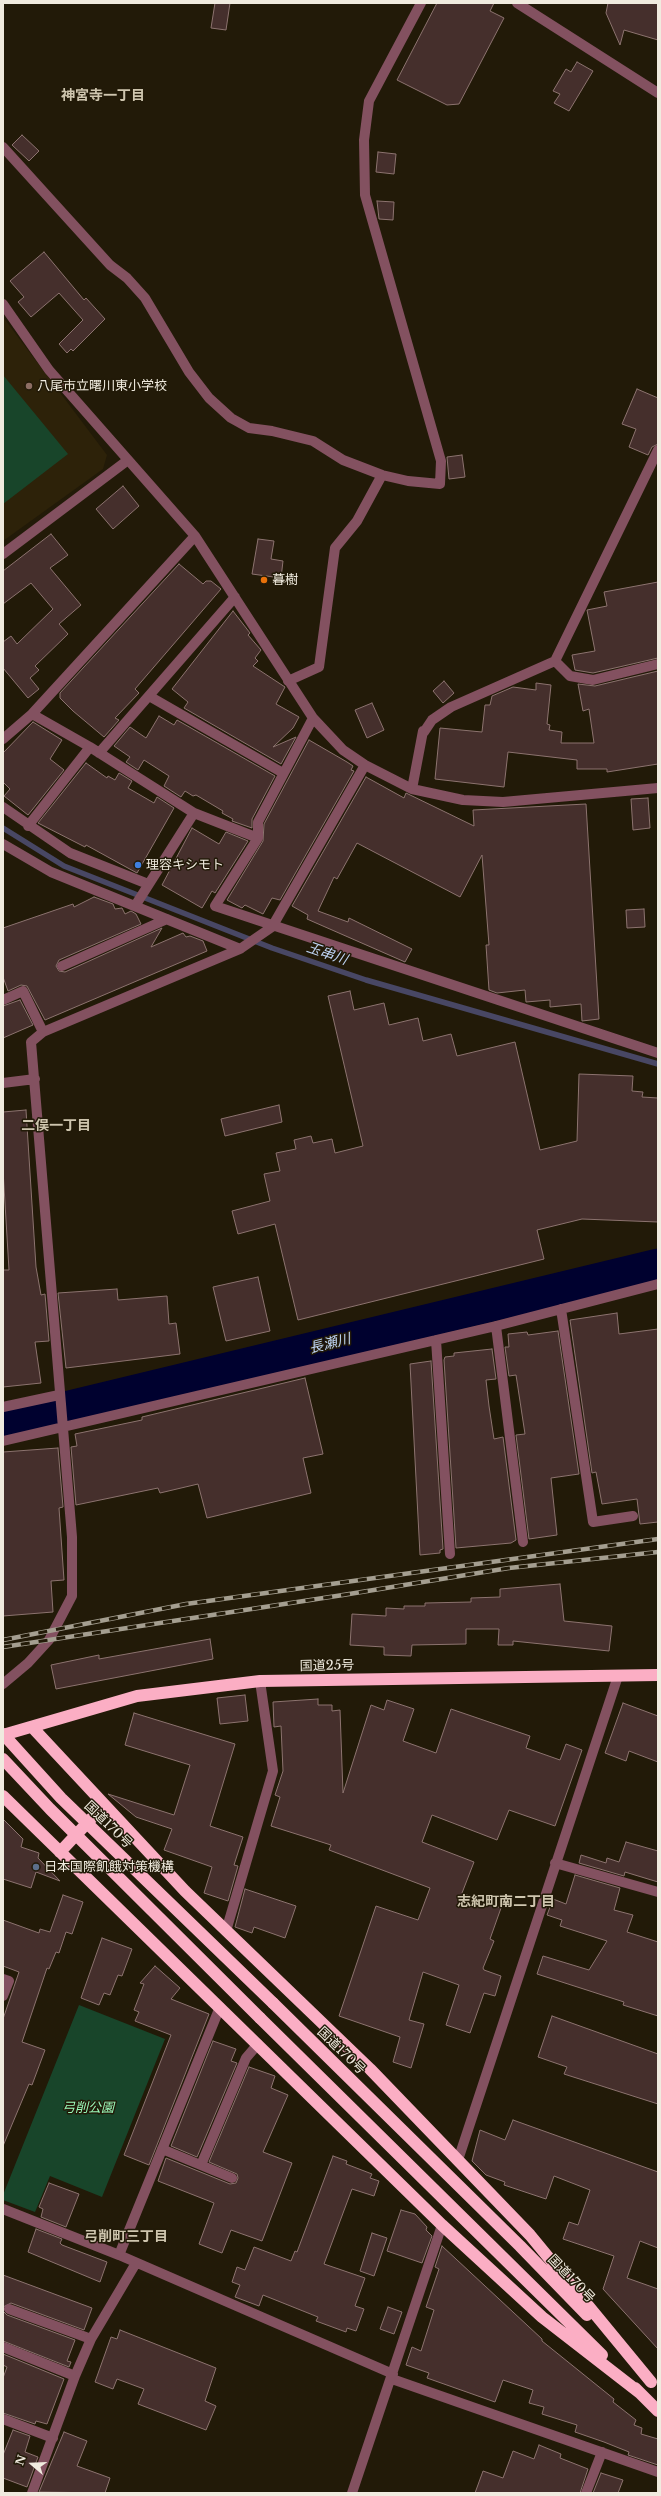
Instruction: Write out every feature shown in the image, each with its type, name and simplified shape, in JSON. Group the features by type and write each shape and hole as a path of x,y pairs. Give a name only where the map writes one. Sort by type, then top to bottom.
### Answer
{"highway":[{"name":"国道25号","path":"3,1734 137,1696 260,1681 658,1675"},
{"path":"32,1727 184,1891 370,2069 530,2235 654,2385"},
{"name":"国道170号","path":"3,1734 61,1798 520,2246 654,2385"},
{"path":"3,1759 50,1809 658,2411"},
{"path":"3,1796 442,2225 542,2317 640,2393"},
{"path":"60,1852 104,1805"}],"street":[{"path":"3,148 110,265 127,278 145,298 189,372 209,398 231,418 249,428 272,431 313,441 343,460 382,475 408,481 440,484 441,461 365,195 364,140 369,101 421,3"},
{"path":"517,3 658,93"},
{"path":"3,304 49,370 195,536 313,718 343,750 364,765 412,789 463,800 503,802 658,788"},
{"path":"412,789 424,732 432,720 451,707 555,662 658,450"},
{"path":"3,554 128,460"},
{"path":"288,681 319,667 335,548 357,521 382,475"},
{"path":"3,739 32,714 195,536"},
{"path":"28,826 94,750 149,696 235,597"},
{"path":"555,662 570,676 593,680 658,664"},
{"path":"149,696 282,773"},
{"path":"32,714 94,750 194,813 258,838"},
{"path":"313,718 282,773 258,822 258,838 215,906 658,1053"},
{"path":"3,1684 28,1663 49,1640 72,1596 72,1538 31,1042 43,1032 240,949 272,926 364,765"},
{"path":"3,807 28,826 70,853 148,884"},
{"path":"135,906 194,813"},
{"path":"3,844 51,872 240,949"},
{"path":"62,966 167,919"},
{"path":"3,1000 23,991 43,1032"},
{"path":"3,1084 35,1079"},
{"path":"3,1441 496,1326 658,1284"},
{"path":"561,1309 593,1522 633,1516"},
{"path":"496,1326 523,1542"},
{"path":"436,1340 450,1554"},
{"path":"3,1407 59,1395"},
{"path":"458,2160 618,1676"},
{"path":"226,1931 273,1771 260,1681"},
{"path":"555,1863 658,1892"},
{"path":"3,1979 9,1981 3,1996"},
{"path":"119,2255 220,2007"},
{"path":"201,2165 246,2058 258,2044"},
{"path":"162,2149 232,2178"},
{"path":"3,2209 119,2255 392,2376 658,2472"},
{"path":"352,2493 442,2225"},
{"path":"32,2493 75,2376 91,2339 136,2263"},
{"path":"10,2309 91,2339"},
{"path":"3,2347 75,2376"},
{"path":"3,2419 53,2438"},
{"path":"586,2493 602,2452"}],"shaded area":[{"name":"八尾市立曙川東小学校","path":"3,317 107,455 103,469 3,541"}],"green space":[{"path":"3,375 68,454 3,504"},
{"name":"弓削公園","path":"79,2005 165,2039 102,2197 50,2176 35,2212 3,2200 3,2195"}],"building":[{"path":"215,3 230,3 226,30 211,28"},
{"path":"437,3 494,3 490,11 504,18 459,104 447,105 397,80"},
{"path":"608,3 658,3 658,40 624,30 620,45 606,13"},
{"path":"577,62 593,71 569,111 554,103 560,94 553,91 566,69 571,72"},
{"path":"22,135 39,151 29,161 12,145"},
{"path":"378,152 396,154 394,174 376,172"},
{"path":"377,201 394,202 393,220 379,219"},
{"path":"44,252 84,300 86,298 105,319 73,351 71,349 67,353 59,344 83,320 59,293 31,317 18,302 24,297 10,281"},
{"path":"637,389 658,398 658,444 652,447 648,455 629,447 636,429 622,424"},
{"path":"462,455 465,477 449,479 447,457"},
{"path":"123,486 139,506 113,529 96,509"},
{"path":"51,534 68,555 50,568 81,605 59,624 68,634 35,666 39,670 30,678 39,689 28,698 3,668 3,642 11,636 17,644 53,609 31,583 3,604 3,571"},
{"path":"258,539 274,541 271,559 283,561 281,578 252,574"},
{"path":"179,564 203,584 206,581 211,581 221,589 135,689 139,693 115,718 119,720 104,737 60,698 60,693"},
{"path":"658,582 658,658 593,673 575,670 572,655 595,651 587,610 607,606 604,592"},
{"path":"233,611 250,633 248,635 261,650 255,658 258,661 253,666 285,687 276,704 299,717 293,728 273,747 296,737 281,764 184,708 188,702 172,689"},
{"path":"658,671 658,764 607,772 607,769 577,769 577,760 508,752 504,787 435,779 440,728 482,732 485,705 490,705 492,696 513,687 536,690 536,683 551,685 547,724 550,725 549,730 562,732 561,743 594,743 589,709 583,711 578,684 595,686"},
{"path":"444,681 454,693 443,703 433,691"},
{"path":"372,703 384,730 367,738 355,710"},
{"path":"159,716 174,725 177,720 275,776 252,819 252,828 232,821 233,819 222,813 223,811 196,795 193,796 185,791 181,797 164,786 169,776 144,760 138,770 126,762 130,757 114,746 130,727 146,738"},
{"path":"33,722 62,740 50,759 64,770 28,815 4,796 10,789 3,782 3,753"},
{"path":"309,740 353,766 351,770 354,771 280,900 272,898 263,914 245,905 242,908 227,900 263,841 264,824"},
{"path":"86,763 107,778 108,776 115,780 119,773 132,781 128,788 154,803 157,797 174,808 137,873 86,845 85,847 38,823"},
{"path":"366,777 404,798 406,793 474,826 473,810 586,804 599,1019 582,1021 581,1004 550,1007 550,1000 526,1002 525,990 497,993 489,990 486,945 489,945 482,855 460,897 357,843 337,879 334,877 318,911 348,922 349,918 412,949 405,962 307,919 308,915 292,906"},
{"path":"648,798 650,828 633,830 631,799"},
{"path":"192,828 219,844 226,832 248,841 215,893 212,891 202,908 162,885"},
{"path":"94,897 113,904 115,909 122,908 125,914 131,911 136,914 141,924 59,960 56,966 59,971 65,972 162,928 151,947 183,933 186,937 190,936 203,941 207,951 45,1020 27,986 21,985 8,991 3,977 3,928 73,904 74,907"},
{"path":"644,909 645,927 627,928 626,910"},
{"path":"350,991 354,1010 384,1003 389,1025 418,1018 423,1041 451,1034 457,1056 515,1042 540,1150 577,1141 579,1074 633,1076 632,1091 643,1092 642,1097 658,1098 658,1222 582,1219 537,1230 544,1259 298,1320 275,1224 238,1234 232,1211 270,1201 264,1174 280,1171 276,1153 296,1149 294,1140 311,1136 313,1143 332,1139 335,1153 363,1146 328,996"},
{"path":"20,1000 33,1025 3,1038 3,1006"},
{"path":"279,1105 282,1122 225,1136 221,1119"},
{"path":"26,1110 36,1267 41,1295 45,1294 49,1341 35,1342 41,1383 3,1387 3,1270 9,1270 3,1170 3,1112"},
{"path":"258,1277 270,1331 226,1341 213,1287"},
{"path":"117,1289 118,1300 167,1296 169,1324 176,1323 180,1354 66,1368 58,1293"},
{"path":"617,1313 619,1334 658,1329 658,1522 640,1524 637,1499 602,1504 596,1472 592,1473 570,1320"},
{"path":"558,1331 579,1474 551,1478 557,1535 529,1539 516,1435 525,1434 516,1375 509,1376 505,1347 509,1347 508,1334 527,1332 528,1335"},
{"path":"492,1349 496,1379 486,1380 489,1406 494,1439 503,1437 516,1540 511,1543 456,1548 444,1360 445,1357 454,1356 454,1353"},
{"path":"431,1361 443,1549 440,1550 440,1553 420,1555 410,1364"},
{"path":"305,1378 323,1454 303,1458 311,1493 207,1518 198,1484 160,1493 158,1488 76,1505 71,1447 77,1446 75,1434 142,1420 142,1417"},
{"path":"58,1448 63,1507 59,1508 64,1580 51,1581 53,1612 3,1616 3,1452"},
{"path":"560,1584 564,1621 612,1626 609,1651 513,1641 513,1645 498,1645 499,1629 466,1629 466,1644 412,1645 411,1656 384,1655 384,1647 350,1645 352,1614 386,1616 386,1608 404,1609 404,1606 425,1606 425,1603 471,1602 471,1598 500,1597 500,1589"},
{"path":"210,1639 213,1659 56,1689 51,1665 99,1655 99,1659"},
{"path":"245,1695 248,1721 220,1724 217,1698"},
{"path":"318,1699 318,1705 332,1705 332,1711 340,1710 343,1793 371,1705 384,1710 387,1700 414,1709 403,1741 436,1753 451,1709 530,1736 526,1748 560,1760 566,1744 582,1750 555,1826 509,1810 497,1840 432,1815 422,1842 474,1862 462,1893 501,1908 490,1939 494,1941 483,1968 484,1970 501,1976 495,1996 484,1993 470,2033 446,2025 459,1985 423,1972 409,2020 424,2024 411,2068 393,2062 400,2037 339,2016 376,1906 418,1920 430,1888 329,1850 331,1845 271,1826 280,1797 275,1795 283,1771 281,1726 274,1727 273,1702"},
{"path":"623,1703 658,1716 658,1762 629,1751 626,1761 605,1753"},
{"path":"134,1713 235,1744 210,1826 243,1837 234,1865 238,1866 228,1901 204,1893 212,1867 164,1850 172,1829 136,1817 108,1794 174,1815 190,1765 125,1745"},
{"path":"3,1819 23,1839 21,1847 39,1853 38,1858 60,1881 36,1872 31,1888 3,1879"},
{"path":"626,1842 658,1851 658,1882 625,1872 624,1876 579,1863 581,1855 606,1863 607,1858 619,1862"},
{"path":"575,1875 620,1888 614,1910 633,1915 627,1932 658,1942 658,2016 623,2005 624,2002 537,1974 543,1956 589,1970 607,1941 560,1926 562,1920 547,1915 553,1899 566,1904"},
{"path":"245,1889 296,1906 285,1938 254,1927 252,1933 235,1927"},
{"path":"63,1895 83,1902 72,1934 66,1932 59,1953 56,1952 49,1969 47,1968 22,2042 45,2050 32,2085 29,2084 3,2146 3,2019 19,1972 3,1966 3,1920 39,1933 40,1929 50,1932"},
{"path":"102,1938 132,1949 122,1976 118,1975 110,1995 104,1993 99,2005 81,1998"},
{"path":"155,1966 180,1988 171,1999 209,2014 149,2165 124,2155 171,2035 135,2021 139,2012 134,2010 144,1984 140,1983"},
{"path":"552,2016 658,2054 658,2104 564,2074 567,2067 538,2057"},
{"path":"213,2041 236,2049 231,2061 237,2063 197,2157 171,2146"},
{"path":"249,2067 275,2076 271,2088 288,2095 263,2152 292,2163 262,2241 231,2230 222,2253 199,2244 214,2203 158,2181 166,2158 230,2184 236,2183 238,2178 237,2174 209,2162"},
{"path":"513,2120 658,2172 658,2248 640,2241 627,2278 658,2289 658,2349 603,2289 614,2256 563,2239 569,2222 578,2225 590,2190 554,2176 546,2199 504,2185 505,2182 486,2175 472,2161 480,2130 505,2140"},
{"path":"333,2156 347,2161 346,2164 372,2174 370,2178 379,2181 374,2196 352,2189 324,2264 365,2278 355,2306 364,2309 356,2331 347,2328 346,2332 316,2321 318,2317 263,2295 259,2306 235,2297 240,2285 232,2282 237,2267 245,2270 254,2247 291,2261 295,2251 297,2252"},
{"path":"49,2183 79,2194 66,2227 41,2217 43,2209 39,2207"},
{"path":"401,2210 415,2214 427,2227 426,2230 432,2236 422,2263 387,2251"},
{"path":"36,2229 62,2239 60,2243 62,2245 107,2262 100,2282 28,2252"},
{"path":"372,2233 387,2238 374,2276 360,2271"},
{"path":"442,2246 542,2339 542,2341 614,2399 613,2402 636,2420 634,2425 642,2428 641,2434 658,2439 658,2465 628,2455 629,2452 575,2432 577,2425 542,2414 544,2407 529,2403 533,2390 503,2380 495,2402 427,2378 429,2373 406,2365 412,2347 421,2351 434,2310 426,2307 439,2269 435,2267"},
{"path":"3,2275 92,2308 84,2330 11,2303 3,2307"},
{"path":"388,2307 402,2312 394,2334 380,2329"},
{"path":"3,2311 7,2315 75,2340 67,2361 71,2362 69,2367 3,2341"},
{"path":"120,2330 216,2368 205,2401 216,2406 206,2430 138,2404 144,2389 117,2379 113,2389 95,2382 111,2337 117,2339"},
{"path":"3,2354 64,2379 47,2424 36,2421 35,2424 3,2413 3,2378 7,2367 3,2365"},
{"path":"13,2430 30,2436 25,2452 38,2457 27,2487 3,2478 3,2455"},
{"path":"64,2432 87,2441 77,2466 110,2478 105,2493 39,2492"},
{"path":"539,2445 561,2454 560,2458 588,2469 580,2493 475,2493 483,2471 503,2478 513,2451 534,2459"},
{"path":"601,2473 623,2480 618,2493 593,2493"}],"waterway":[{"name":"玉串川","path":"3,828 64,866 272,948 366,980 658,1064"},
{"name":"長瀬川","path":"3,1423 658,1265"}],"railway":[{"path":"3,1640 186,1604 658,1539"},
{"path":"3,1647 509,1568 658,1552"}],"place":[{"name":"八尾市立曙川東小学校","path":"29,386"},
{"name":"暮樹","path":"264,580"},
{"name":"理容キシモト","path":"138,865"},
{"name":"日本国際飢餓対策機構","path":"36,1867"}],"district":[{"name":"神宮寺一丁目","path":"103,96"},
{"name":"二俣一丁目","path":"56,1126"},
{"name":"志紀町南二丁目","path":"506,1902"},
{"name":"弓削町三丁目","path":"126,2237"}]}
